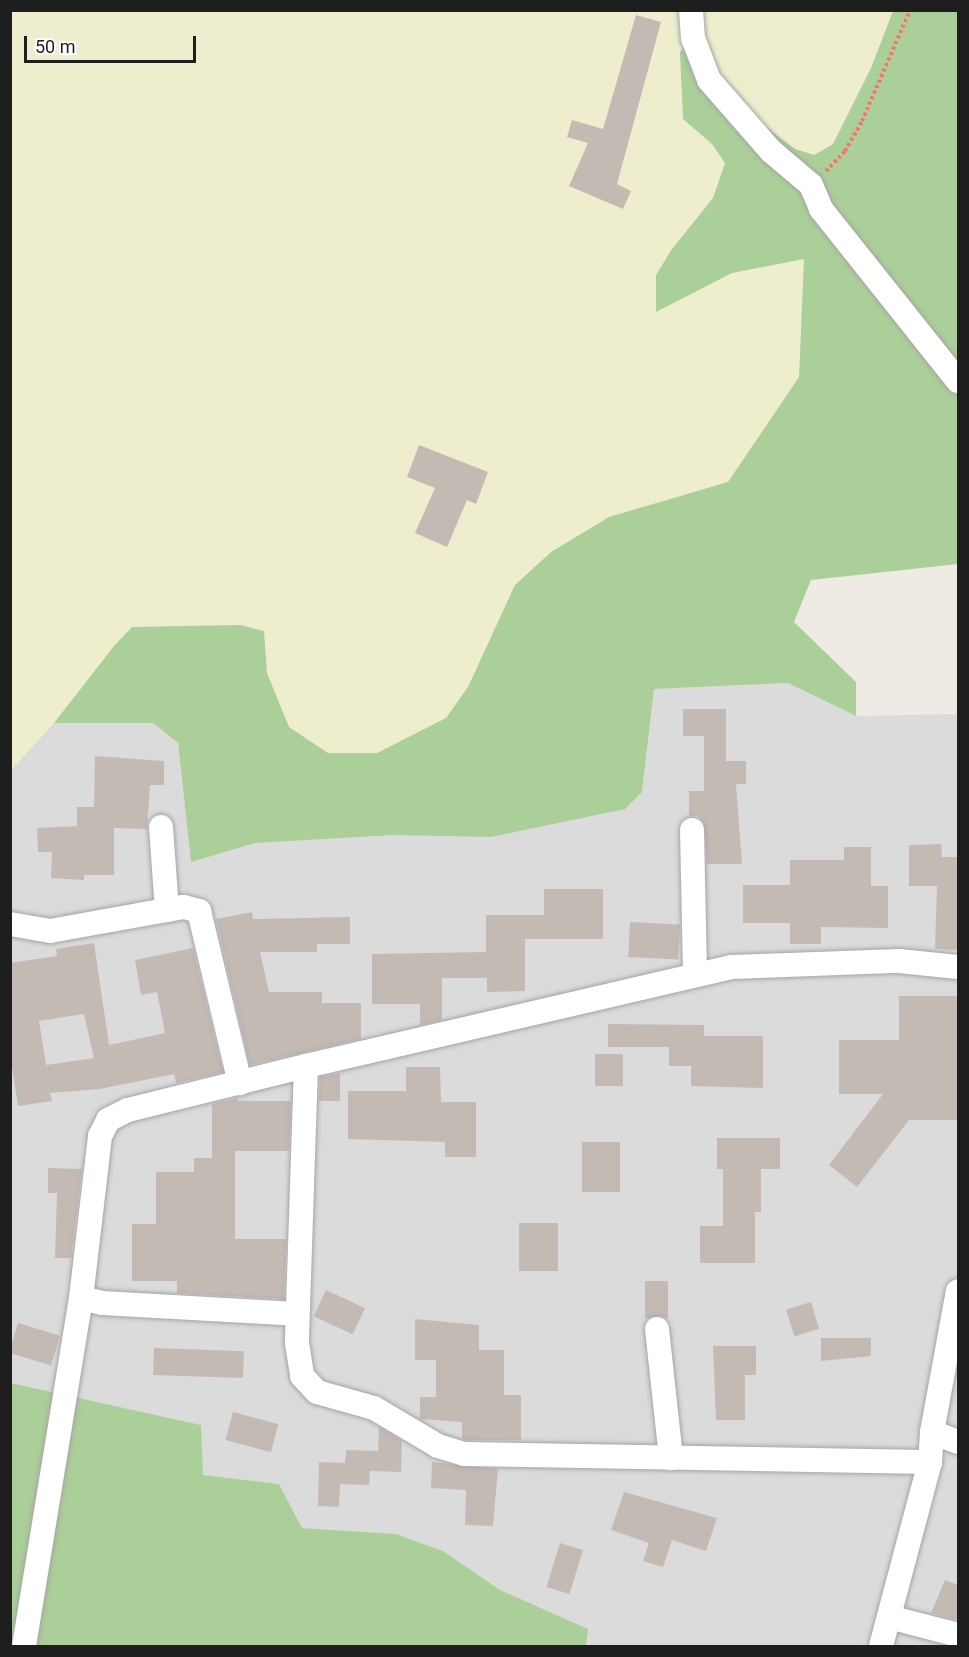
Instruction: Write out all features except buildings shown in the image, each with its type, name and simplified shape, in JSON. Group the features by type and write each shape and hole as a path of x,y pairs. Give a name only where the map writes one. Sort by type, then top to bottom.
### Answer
{"street":[{"path":"691,10 693,38 709,80 771,151 811,185 821,209 958,381"},
{"path":"161,827 167,910"},
{"path":"693,830 695,975"},
{"path":"10,924 50,932 167,910 193,909 202,918 240,1083"},
{"path":"24,1647 81,1298 102,1127 128,1110 306,1066 732,967 899,961 958,967"},
{"path":"306,1066 297,1314 299,1363 307,1385 317,1392 393,1417 453,1453 930,1462"},
{"path":"881,1647 930,1462 932,1432 958,1291"},
{"path":"81,1298 102,1303 297,1314"},
{"path":"657,1329 671,1458"},
{"path":"932,1432 958,1442"},
{"path":"889,1617 958,1635"}],"path":[{"path":"811,185 845,150 862,121 910,10"}],"shaded area":[{"path":"788,683 856,716 958,714 958,1646 586,1646 587,1629 500,1590 443,1551 396,1534 302,1528 279,1484 202,1475 201,1425 11,1383 10,770 54,723 153,723 178,743 191,861 255,843 395,835 642,792 654,689"}],"green space":[{"path":"11,11 893,11 871,68 833,144 814,155 795,149 750,115 683,119 712,144 725,163 713,198 672,249 656,311 732,273 804,259 799,377 728,482 609,517 515,585 468,687 446,718 377,753 328,753 289,727 267,673 264,631 240,625 194,627 86,680 54,723 11,770"},
{"path":"893,11 958,11 958,564 811,580 794,622 856,682 856,716 788,683 654,689 642,792 625,809 491,837 395,835 255,843 191,862 178,743 153,723 54,723 114,646 132,627 240,625 264,631 267,673 289,727 328,753 377,753 446,718 468,687 515,585 551,552 609,517 728,482 799,377 804,259 732,273 656,312 656,275 672,249 713,198 725,163 712,144 683,119 680,52 700,30 717,74 750,115 795,149 814,155 833,144 871,68"},
{"path":"11,1383 201,1425 203,1475 279,1484 302,1528 396,1534 443,1551 500,1590 588,1629 586,1646 11,1646"}]}
